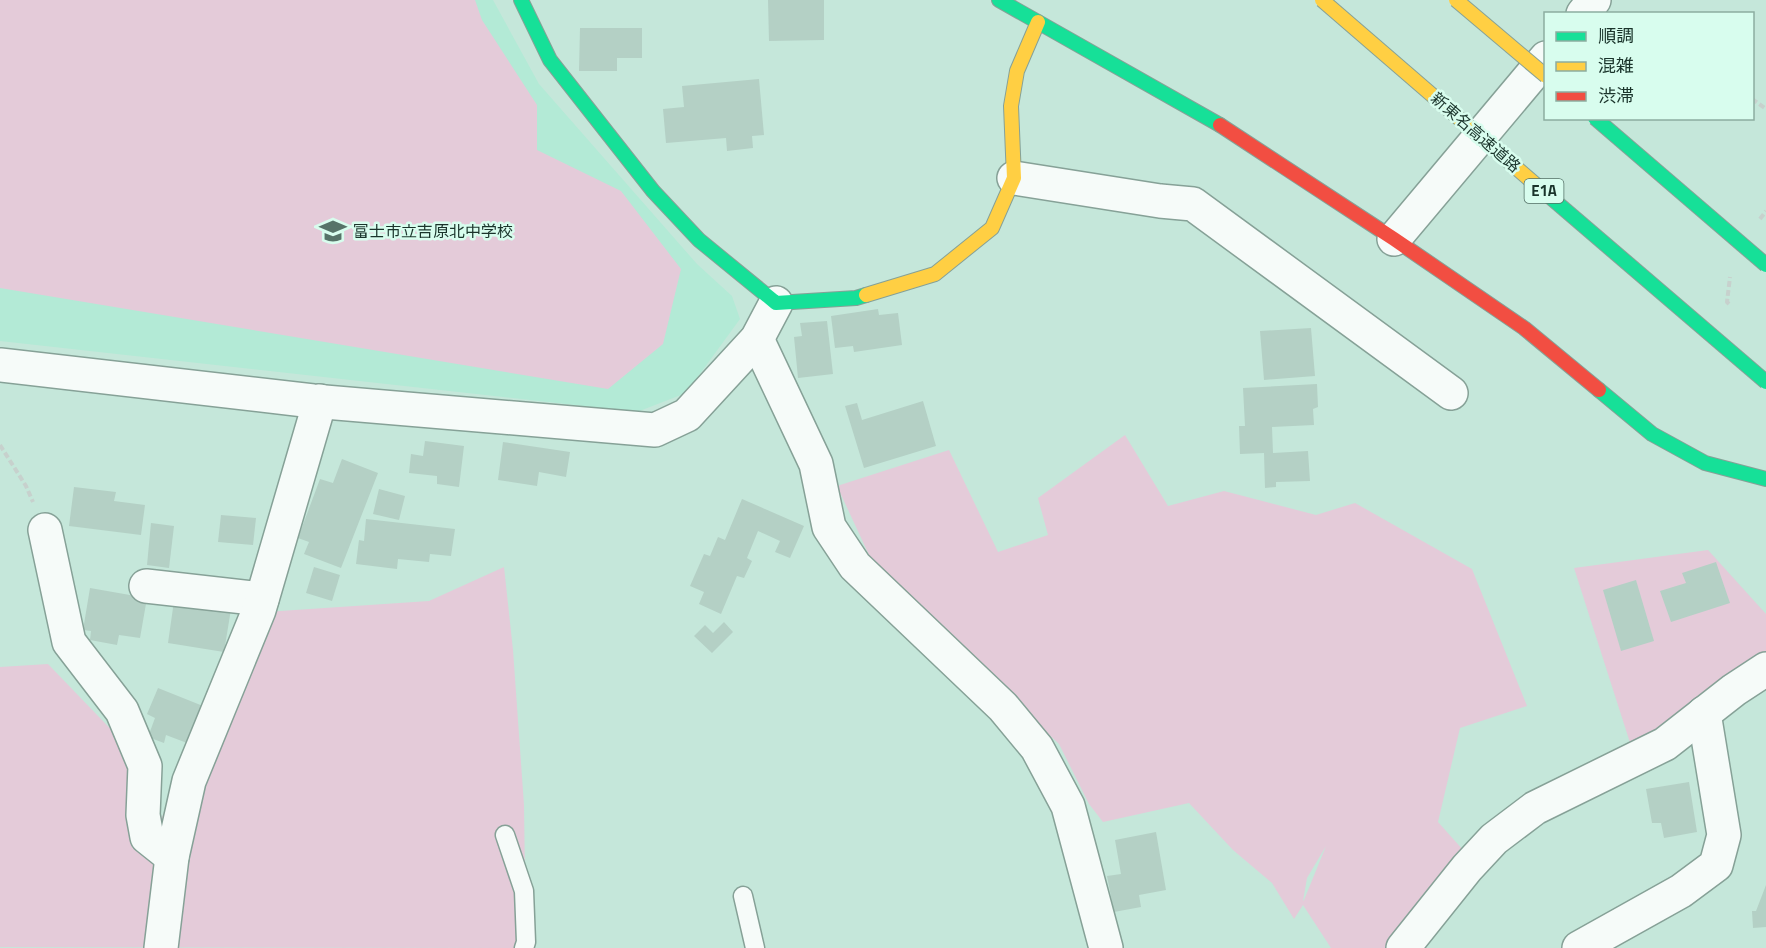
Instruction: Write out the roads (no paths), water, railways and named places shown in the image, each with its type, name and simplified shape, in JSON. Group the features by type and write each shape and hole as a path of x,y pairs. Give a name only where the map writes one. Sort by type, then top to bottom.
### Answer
{"main road":[{"path":"521,0 550,60 653,191 699,240 776,303 856,298 935,274 992,228 1014,178 1011,106 1017,70 1038,22"},
{"path":"999,0 1218,124 1394,239 1524,328 1652,434 1705,463 1766,479"},
{"name":"新東名高速道路","path":"1322,0 1766,382"},
{"path":"1456,0 1544,75"},
{"path":"1597,120 1766,265"}],"street":[{"path":"1585,12 1594,0"},
{"path":"1394,239 1544,59"},
{"path":"1014,178 1193,204 1451,393"},
{"path":"0,365 320,401 655,430 687,415 757,339 776,303"},
{"path":"757,339 816,464 829,527 855,566 1003,707 1037,748 1068,806 1106,948"},
{"path":"161,948 172,857 189,781 262,599 320,401"},
{"path":"45,530 69,642 122,711 145,766 143,815 147,837 172,857"},
{"path":"146,586 262,599"},
{"path":"1403,948 1467,868 1494,839 1535,808 1665,744 1766,669"},
{"path":"1579,948 1682,891 1716,865 1724,836 1704,713"}],"lane":[{"path":"505,836 524,891 526,942 524,948"},
{"path":"743,896 755,948"}],"place":[{"name":"富士市立吉原北中学校","path":"333,231"}]}
